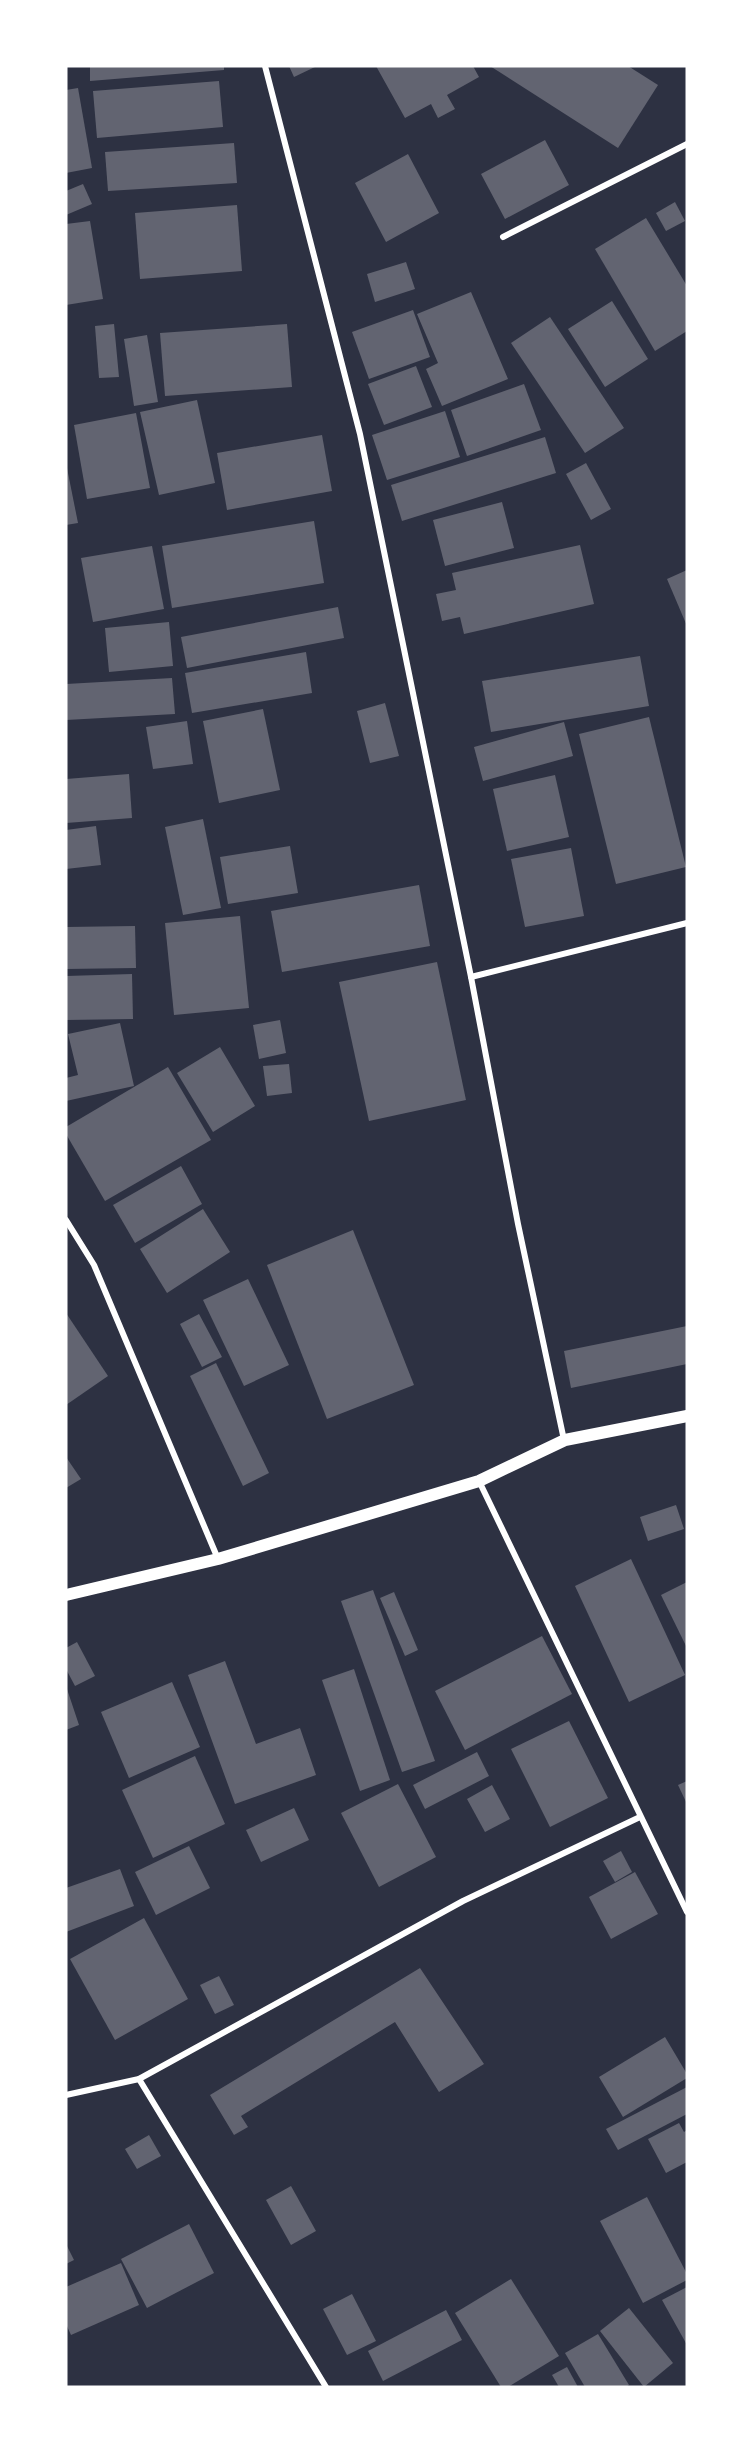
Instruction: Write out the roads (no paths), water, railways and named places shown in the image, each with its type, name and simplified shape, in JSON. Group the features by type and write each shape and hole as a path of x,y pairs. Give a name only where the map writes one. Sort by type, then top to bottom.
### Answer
{"main road":[{"path":"66,1595 218,1558 479,1481 565,1440 687,1416"}],"street":[{"path":"265,66 360,434 471,977 518,1224 565,1440"},
{"path":"503,237 687,144"},
{"path":"471,977 687,923"},
{"path":"66,1220 94,1265 218,1558"},
{"path":"479,1481 687,1912"},
{"path":"66,2096 139,2079 463,1901 640,1817"},
{"path":"139,2079 326,2387"}]}
